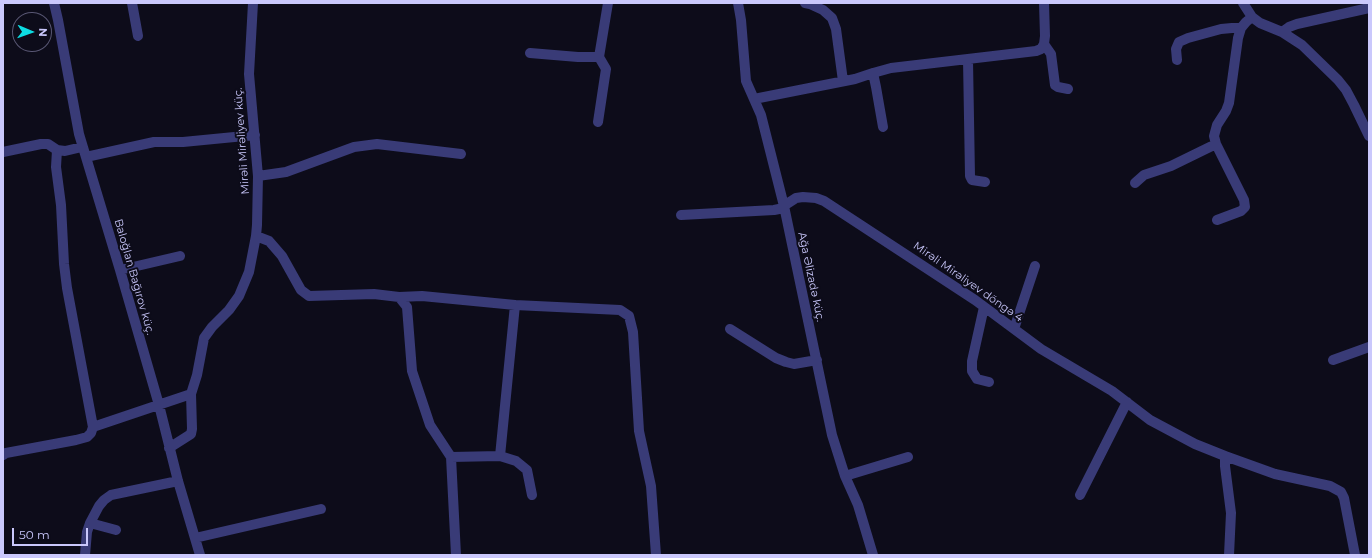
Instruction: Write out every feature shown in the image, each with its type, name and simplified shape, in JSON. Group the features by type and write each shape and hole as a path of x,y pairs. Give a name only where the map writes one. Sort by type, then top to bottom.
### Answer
{"street":[{"name":"Baloğlan Bağırov küç.","path":"54,3 82,147 120,270 159,405 178,482 200,555"},
{"path":"132,3 138,36"},
{"name":"Mirəli Mirəliyev küç.","path":"169,448 190,434 192,429 191,394 197,375 204,338 212,327 229,310 239,296 249,272 256,236 258,176 249,74 253,3"},
{"path":"598,122 606,69 599,56 608,3"},
{"name":"Ağa Əlizadə küç.","path":"738,3 741,20 746,81 762,115 784,206 832,435 845,476 858,505 873,555"},
{"path":"805,3 823,10 832,18 836,29 843,81"},
{"path":"754,99 843,81 891,68 1036,51 1041,49 1044,44 1044,3"},
{"path":"1243,3 1252,17 1260,23 1282,32 1302,45 1338,80 1346,90 1369,136"},
{"path":"1282,32 1297,24 1369,8"},
{"path":"1218,220 1241,211 1244,207 1244,200 1216,144 1214,136 1217,125 1229,103 1238,38 1241,28 1252,17"},
{"path":"1177,60 1176,49 1179,42 1221,29 1241,28"},
{"path":"1044,44 1051,54 1055,85 1068,89"},
{"path":"530,52 578,57 599,56"},
{"path":"968,60 970,176 972,180 984,182"},
{"path":"873,72 883,127"},
{"path":"86,157 154,142 183,142 254,135"},
{"path":"3,152 41,144 48,144 57,150 65,151 82,147"},
{"path":"258,176 286,172 354,147 377,144 461,154"},
{"path":"1135,183 1144,175 1170,166 1216,144"},
{"path":"3,455 6,453 76,440 87,436 91,433 94,427 67,288 64,264 61,205 56,168 57,150"},
{"name":"Mirəli Mirəliyev döngə 4","path":"681,215 766,211 779,209 796,198 809,196 824,200 984,307 1041,349 1112,391 1150,420 1195,444 1225,456 1275,474 1330,486 1341,492 1344,498 1355,555"},
{"path":"256,236 269,240 282,256 301,290 309,296 374,294 399,297 422,296 515,305 620,310 629,316 633,332 639,431 651,486 656,555"},
{"path":"120,270 180,256"},
{"path":"1014,329 1035,266"},
{"path":"399,297 407,307 412,371 430,425 451,457 456,555"},
{"path":"500,456 515,305"},
{"path":"984,307 972,361 972,371 977,379 989,382"},
{"path":"730,329 776,358 786,362 794,364 817,360"},
{"path":"1333,360 1369,347"},
{"path":"94,427 191,394"},
{"path":"1080,495 1127,402"},
{"path":"451,457 500,456 516,461 527,470 532,496"},
{"path":"1225,456 1231,513 1229,555"},
{"path":"845,476 908,457"},
{"path":"85,555 87,532 90,523 98,506 104,500 111,495 178,482"},
{"path":"194,538 322,509"},
{"path":"90,523 116,530"}]}
